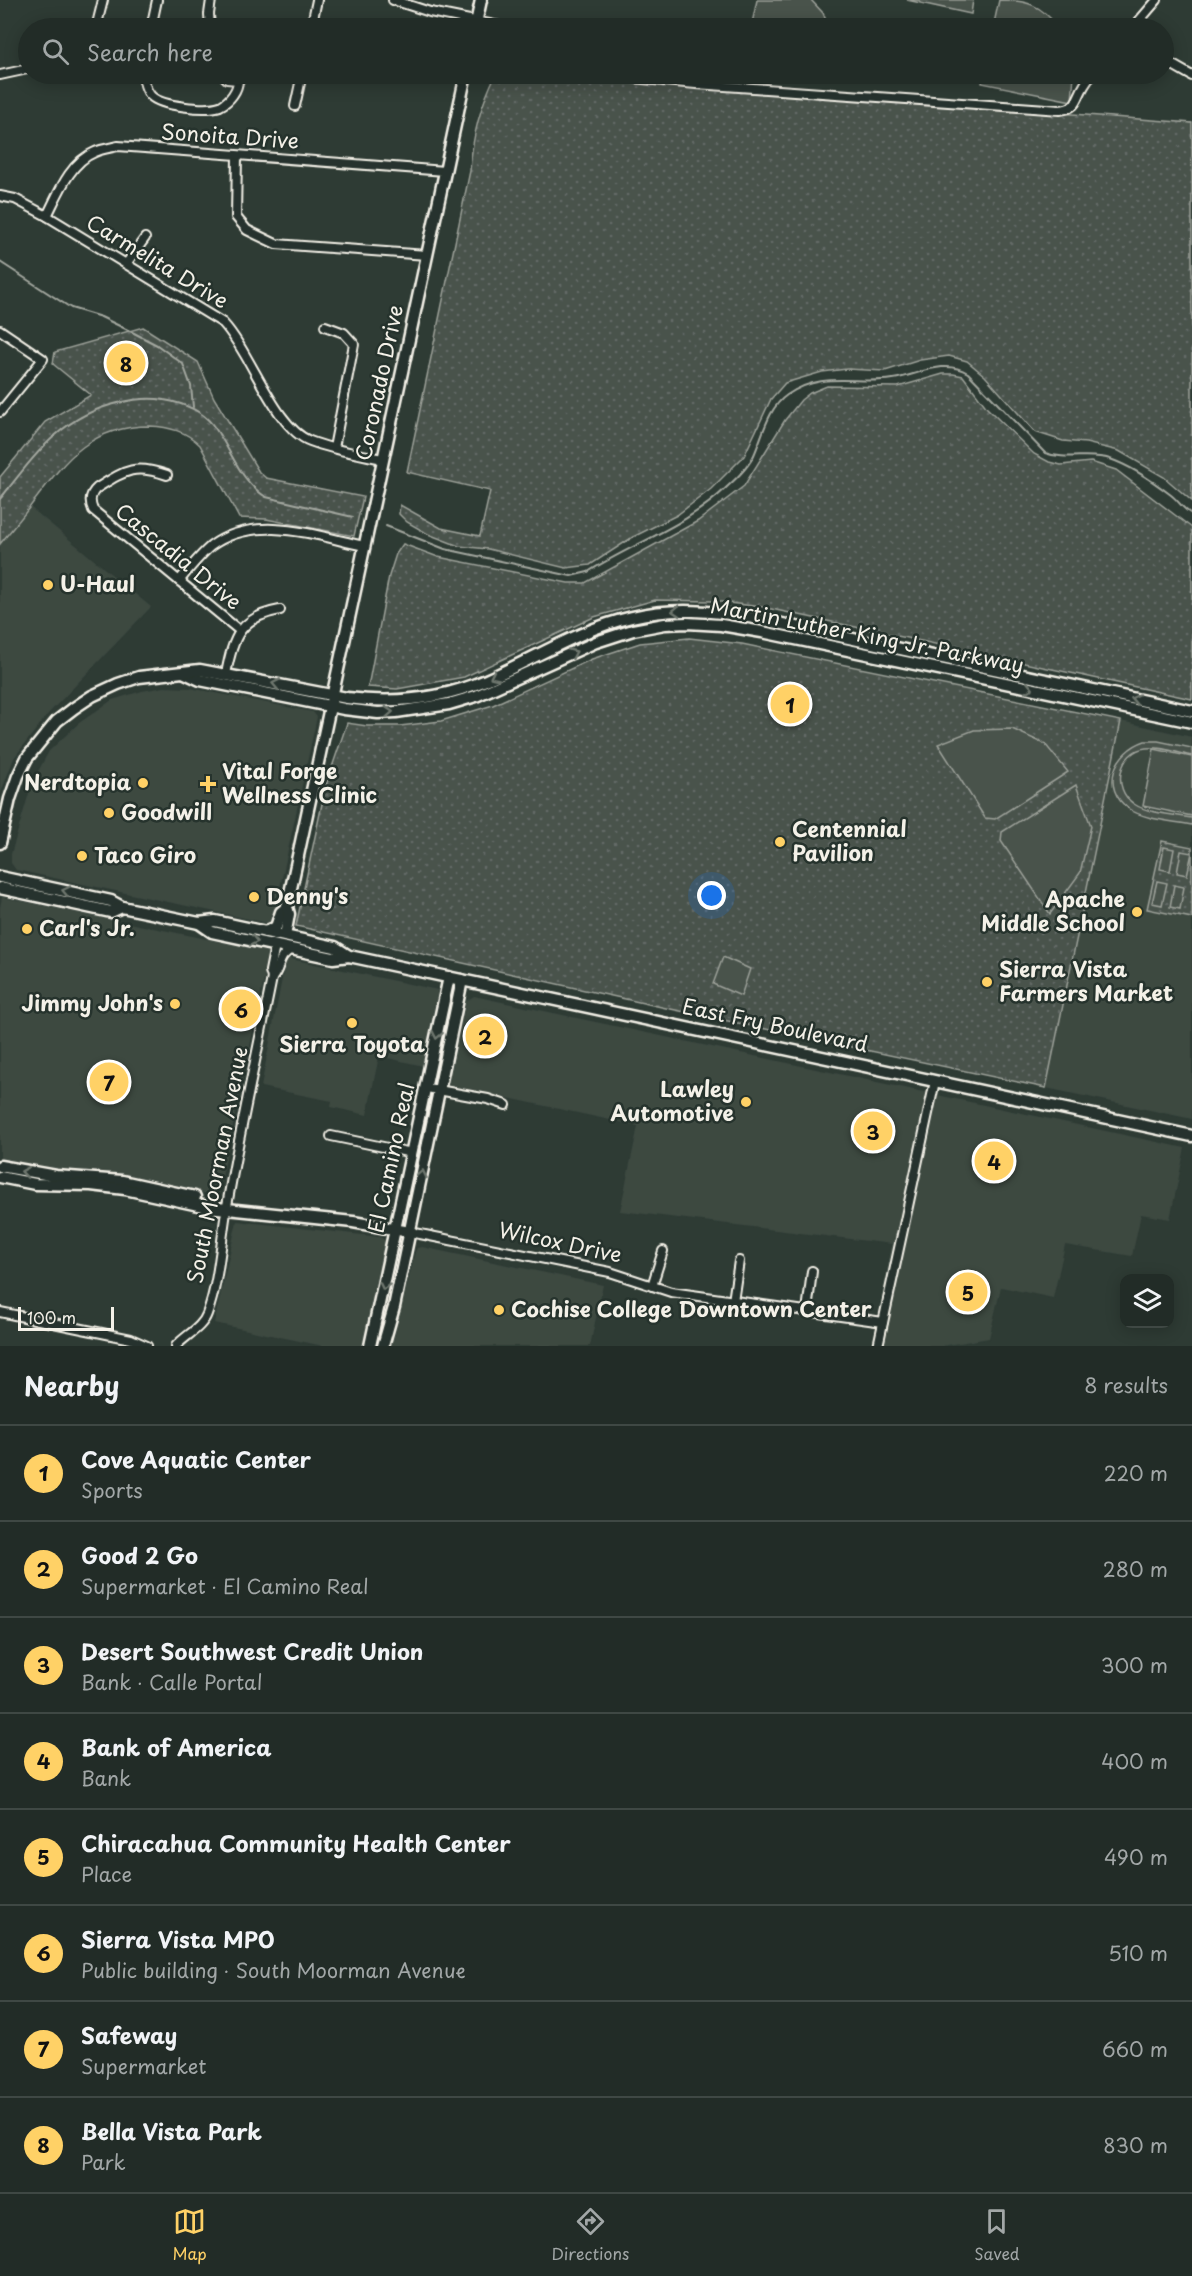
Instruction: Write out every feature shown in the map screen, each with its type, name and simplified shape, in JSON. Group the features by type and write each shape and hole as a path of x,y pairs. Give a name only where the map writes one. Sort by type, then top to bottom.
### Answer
{"street":[{"path":"98,18 103,0"},
{"path":"153,18 157,0"},
{"path":"209,18 211,0"},
{"path":"313,18 316,0"},
{"path":"393,0 451,18"},
{"path":"477,18 481,0"},
{"path":"1142,18 1157,0"},
{"path":"1174,66 1192,76"},
{"path":"0,75 18,71"},
{"path":"146,84 150,95 164,104 208,108 220,105 231,97 238,84"},
{"path":"295,106 300,84"},
{"name":"Coronado Drive","path":"285,936 289,914 287,907 464,84"},
{"path":"696,84 1060,110 1069,109 1077,104 1086,84"},
{"name":"Sonoita Drive","path":"47,216 58,193 77,165 93,152 118,146 445,171"},
{"path":"237,156 236,217 246,230 276,244 427,255"},
{"name":"Carmelita Drive","path":"0,196 15,199 47,216 223,323 236,336 271,400 291,429 309,441 383,459"},
{"path":"126,264 145,238"},
{"path":"325,326 344,333 354,344 334,448"},
{"path":"0,330 43,359 0,411"},
{"name":"Cascadia Drive","path":"167,475 145,468 112,478 93,492 90,504 93,510 240,631"},
{"path":"179,581 211,547 236,533 252,529 286,530 365,546"},
{"path":"226,674 240,631 262,613 280,610"},
{"name":"Martin Luther King Jr. Parkway","path":"185,673 200,680 332,701 388,701 450,692 484,681 594,629 614,622 653,613 703,611 754,618 1192,711"},
{"name":"Martin Luther King Jr. Parkway","path":"185,673 200,670 226,674 378,713 415,710 476,696 614,635 665,624 687,623 721,625 762,632 1192,722"},
{"path":"0,843 18,776 27,758 57,721 92,696 118,684 147,676 185,673"},
{"name":"East Fry Boulevard","path":"0,878 111,901 122,907 199,923 215,921 335,947 349,956"},
{"name":"East Fry Boulevard","path":"0,888 111,912 122,907"},
{"path":"265,932 276,927 281,912 287,907"},
{"name":"East Fry Boulevard","path":"199,923 212,932 275,946 333,958 349,956 1192,1136"},
{"name":"South Moorman Avenue","path":"176,1346 184,1336 202,1324 207,1315 272,978 270,971 275,946"},
{"name":"South Moorman Avenue","path":"272,978 277,973 284,953 292,949"},
{"name":"El Camino Real","path":"370,1346 449,977"},
{"name":"El Camino Real","path":"383,1346 394,1307 462,980"},
{"path":"878,1346 935,1081"},
{"path":"427,1088 488,1099 506,1105"},
{"path":"331,1136 412,1153"},
{"name":"Wilcox Drive","path":"0,1166 56,1176 122,1181 204,1199 226,1207"},
{"name":"Wilcox Drive","path":"0,1177 35,1185 91,1185 125,1189 208,1207 226,1207 396,1229 610,1272 671,1292 883,1322"},
{"path":"652,1286 663,1251"},
{"path":"733,1301 739,1261"},
{"path":"807,1311 812,1271"},
{"path":"0,1312 131,1339 147,1346"}],"shaded area":[{"path":"757,0 811,0 825,18 753,18"},
{"path":"907,0 973,0 971,14"},
{"path":"999,0 1033,5 1050,18 995,18"},
{"path":"492,84 668,84 1192,123 1192,501 1164,477 1119,451 1086,443 1063,441 1035,432 985,376 967,361 949,356 920,360 885,371 847,369 822,372 785,383 771,399 744,456 711,489 677,515 633,537 590,565 566,568 488,549 459,546 428,534 407,522 399,514 400,505 441,528 480,536 490,491 407,472 470,171 475,133"},
{"path":"987,84 1073,84 1072,101"},
{"path":"143,327 198,362 214,398 259,472 266,478 363,497 354,536 266,519 239,518 200,445 189,436 177,431 150,426 129,427 112,432 82,447 58,471 0,544 0,477 45,422 91,395 53,364 55,352"},
{"path":"943,374 963,376 987,408 1034,454 1061,465 1091,462 1116,470 1192,528 1192,699 762,607 713,601 655,600 594,617 464,677 397,689 368,687 389,576 396,554 403,544 438,557 568,583 585,583 698,521 744,486 785,420 801,400 810,393 827,386 898,387"},
{"path":"30,507 151,607 48,714 14,758 0,795 0,544"},
{"path":"689,638 742,644 1121,721 1046,1088 666,1008 296,926 326,785 347,723 367,726 400,726 441,721 493,705 592,659 640,643"},
{"path":"164,687 190,688 313,712 317,717 272,924 16,870 11,863 11,854 29,793 49,751 79,723 112,700"},
{"name":"Apache Middle School","path":"1121,721 1192,737 1192,1119 1046,1088"},
{"path":"1012,729 1045,744 1068,772 995,819 985,818 938,744 974,730"},
{"path":"1145,741 1158,741 1192,748 1192,756 1158,748 1137,751 1124,763 1121,772 1122,789 1134,804 1146,810 1192,818 1192,825 1143,816 1129,809 1120,800 1115,790 1114,771 1126,753"},
{"path":"1154,749 1192,757 1192,816 1143,806"},
{"path":"1076,785 1091,826 1080,873 1050,914 1001,841 1002,832"},
{"path":"1162,841 1192,847 1192,918 1147,909"},
{"path":"1164,847 1174,849 1170,871 1160,869"},
{"path":"1181,851 1192,853 1187,875 1177,873"},
{"path":"1157,881 1167,883 1162,905 1152,903"},
{"path":"1174,885 1184,887 1180,909 1170,907"},
{"path":"2,897 270,952 218,1196 129,1178 31,1167 0,1160 0,907"},
{"path":"723,957 750,969 741,996 713,984"},
{"name":"Sierra Toyota","path":"286,958 438,990 423,1066 379,1056 367,1115 331,1107 332,1101 261,1087"},
{"path":"474,996 1185,1148 1170,1219 1141,1214 1132,1256 1065,1245 1053,1298 1001,1287 989,1338 942,1346 873,1346 892,1244 620,1211 638,1126 448,1085 466,1001"},
{"path":"237,1221 380,1237 386,1241 387,1246 363,1346 323,1346 214,1323"},
{"name":"Cochise College Downtown Center","path":"422,1247 603,1285 590,1346 390,1346 415,1252 417,1248"}],"waterway":[{"path":"0,262 71,308 101,317 134,333 157,345 183,364 191,386 193,407"},
{"path":"386,526 445,549 571,576 588,572 679,523 712,500 749,463 767,422 780,400 800,387 826,381 893,379 940,367 959,369 968,373 1045,453 1061,456 1094,456 1118,462 1157,485 1192,514"},
{"path":"0,499 51,439 80,417 130,400 153,399 184,405 207,419 219,433 242,473 266,497 353,517"}],"place":[{"name":"Bella Vista Park","path":"126,363"},
{"name":"U-Haul","path":"48,585"},
{"name":"Cove Aquatic Center","path":"790,704"},
{"name":"Nerdtopia","path":"143,783"},
{"name":"Vital Forge Wellness Clinic","path":"208,784"},
{"name":"Goodwill","path":"109,813"},
{"name":"Centennial Pavilion","path":"780,842"},
{"name":"Taco Giro","path":"82,856"},
{"name":"Denny's","path":"254,897"},
{"name":"Apache Middle School","path":"1137,912"},
{"name":"Carl's Jr.","path":"27,929"},
{"name":"Sierra Vista Farmers Market","path":"987,982"},
{"name":"Jimmy John's","path":"175,1004"},
{"name":"Sierra Vista MPO","path":"241,1009"},
{"name":"Sierra Toyota","path":"352,1023"},
{"name":"Good 2 Go","path":"485,1036"},
{"name":"Safeway","path":"109,1082"},
{"name":"Lawley Automotive","path":"746,1102"},
{"name":"Desert Southwest Credit Union","path":"873,1131"},
{"name":"Bank of America","path":"994,1161"},
{"name":"Chiracahua Community Health Center","path":"968,1292"},
{"name":"Cochise College Downtown Center","path":"499,1310"}]}
